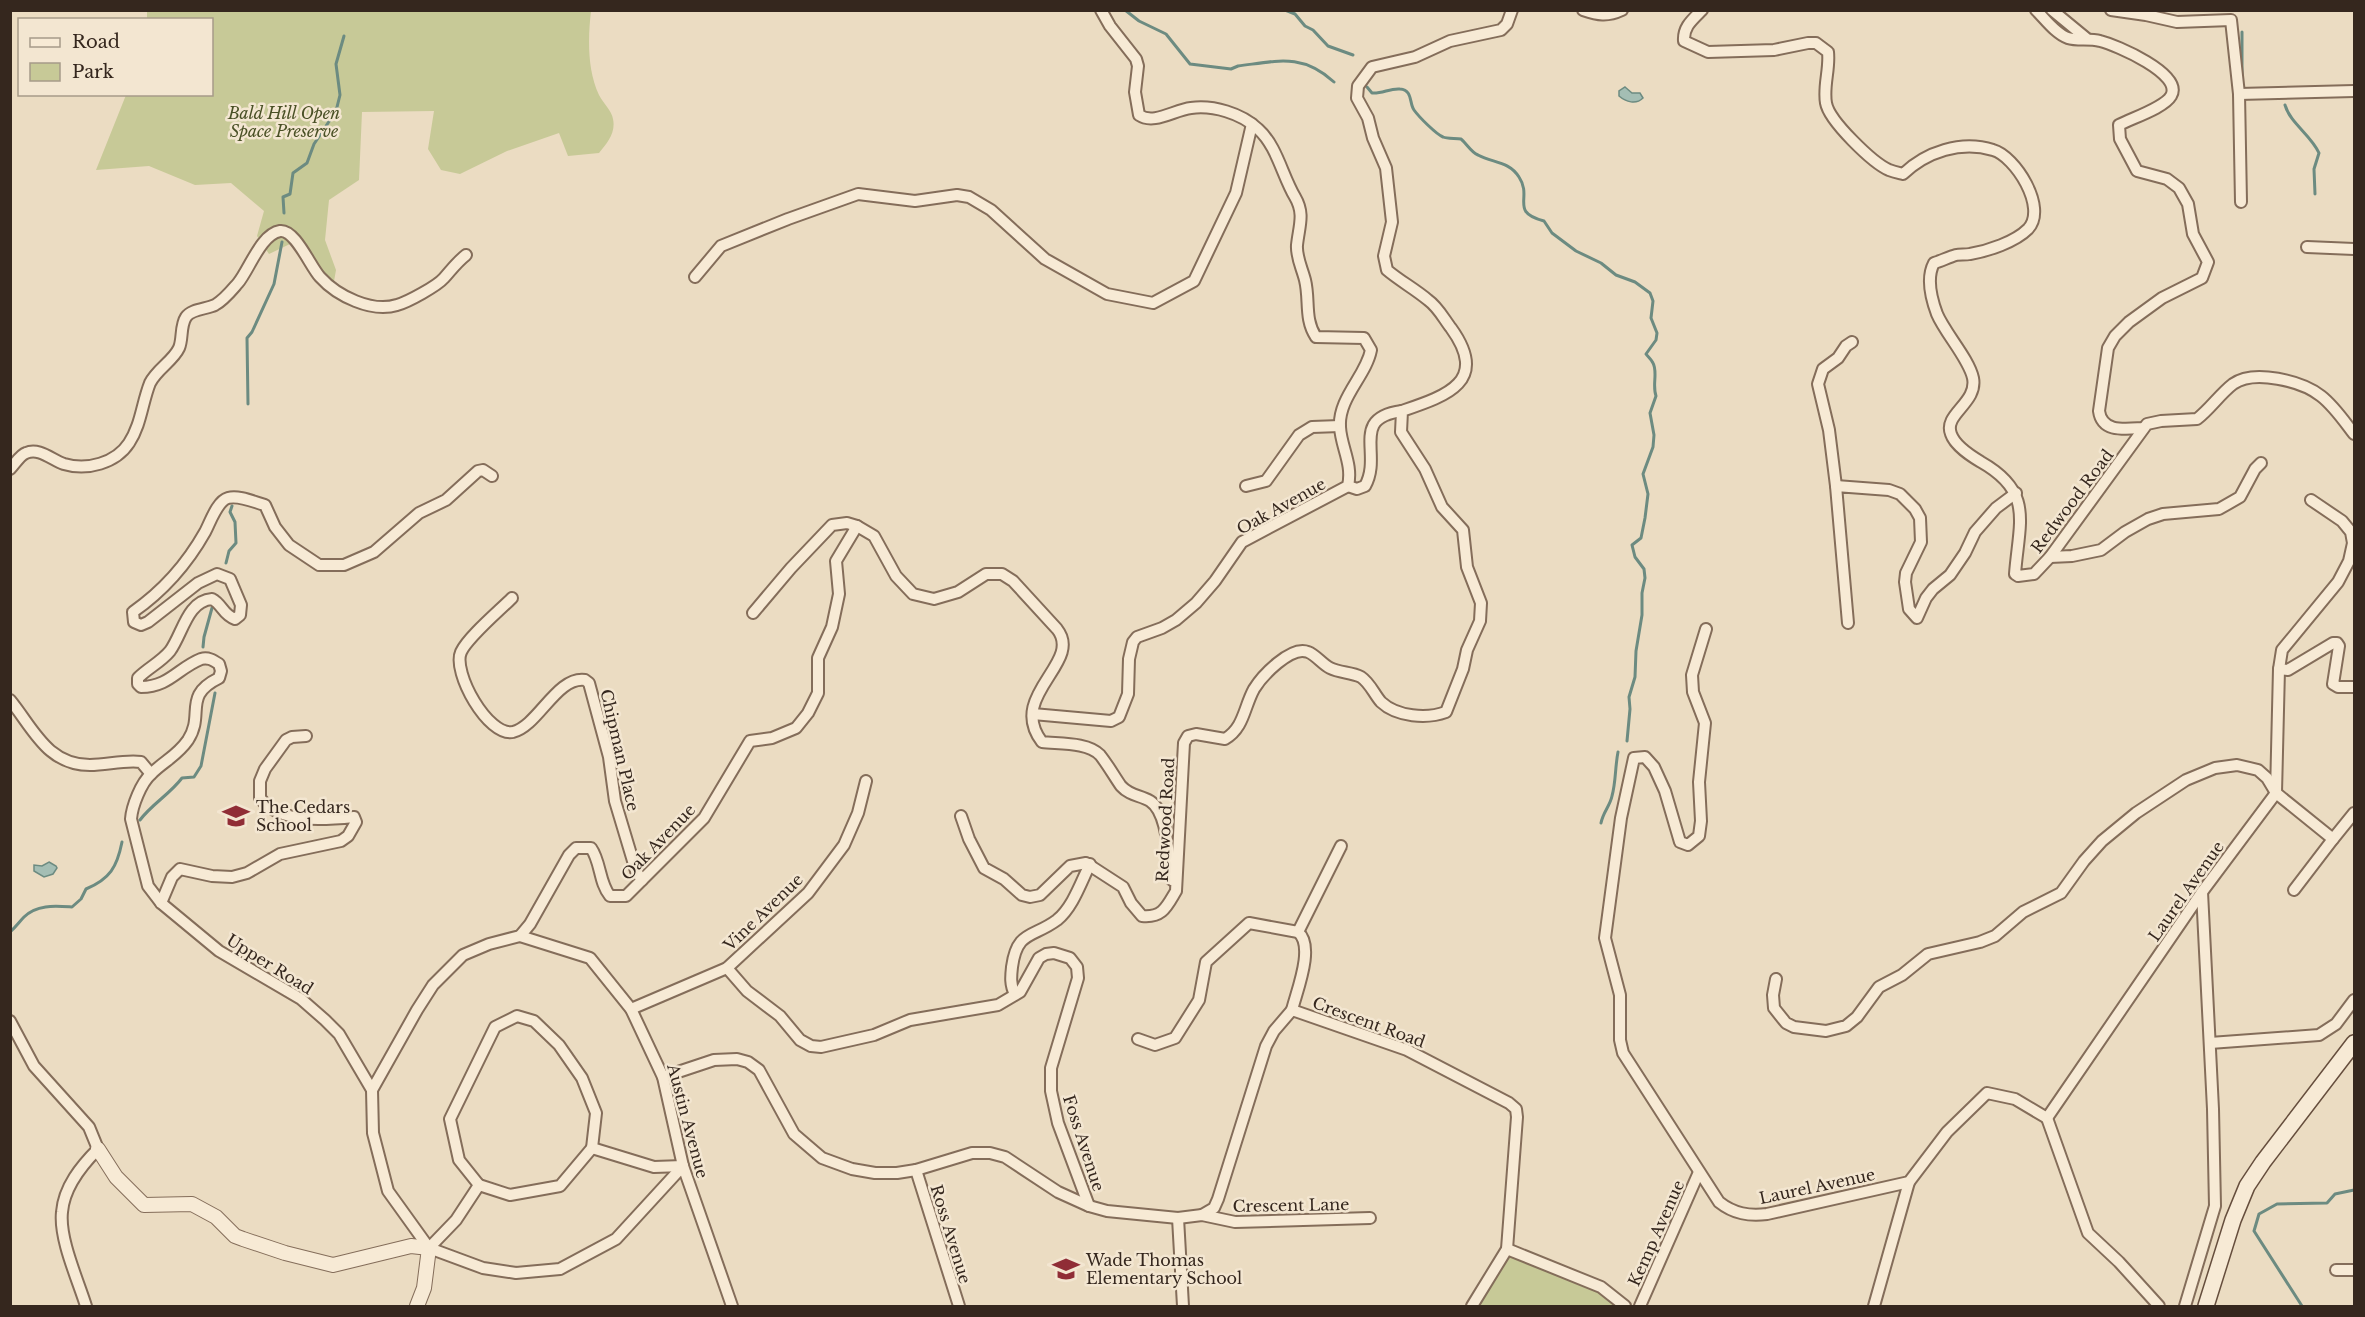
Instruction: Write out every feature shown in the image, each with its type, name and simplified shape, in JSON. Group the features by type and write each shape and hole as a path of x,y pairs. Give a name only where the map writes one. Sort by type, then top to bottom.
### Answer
{"main road":[{"path":"2206,1306 2233,1220 2247,1186 2355,1043"}],"street":[{"name":"Oak Avenue","path":"1033,714 1111,720 1119,717 1128,694 1129,659 1133,642 1137,637 1176,620 1196,603 1215,581 1242,542 1348,486 1350,476 1340,426 1345,403 1369,359 1371,350 1364,338 1357,336 1316,338 1313,333 1307,313 1305,281 1298,256 1297,245 1302,224 1300,207 1287,185 1272,149 1259,129 1220,109 1203,107 1188,108 1148,119 1138,115 1135,92 1138,66 1136,59 1110,26 1101,10"},
{"path":"1348,486 1357,489 1365,486 1370,476 1370,430 1376,419 1388,413 1402,411 1443,397 1460,382 1466,370 1466,357 1461,342 1430,301 1387,270 1384,256 1392,222 1386,168 1373,138 1368,118 1357,98 1358,86 1372,67 1415,57 1461,38 1501,30 1508,24 1512,10"},
{"path":"1583,10 1599,16 1610,16 1622,10"},
{"path":"1702,10 1683,33 1684,41 1708,52 1774,50 1808,43 1816,43 1828,52 1826,89 1828,112 1846,135 1888,170 1903,174 1915,162 1929,155 1959,147 1994,150 2013,164 2034,199 2033,221 2029,228 2020,235 1992,248 1956,255 1934,263 1930,280 1932,302 1936,314 1973,378 1970,396 1950,424 1952,438 1972,457 2004,478 2016,493 1996,508 1974,532 1965,553 1950,574 1933,588 1917,618 1909,609 1905,582 1906,573 1921,542 1920,518 1915,509 1900,494 1889,490 1836,486"},
{"path":"2036,10 2065,37 2086,38 2120,48 2139,57 2171,82 2173,94 2167,101 2119,125 2118,132 2137,171 2174,182 2184,195 2188,204 2193,234 2208,262 2202,279 2177,289 2129,322 2115,336 2108,348 2099,411 2104,425 2112,428 2144,428 2147,424 2161,421 2197,420 2236,382 2249,378 2272,378 2299,385 2317,393 2355,434"},
{"path":"2052,10 2086,38"},
{"path":"2111,10 2177,22 2231,20 2240,94 2241,202"},
{"path":"2240,94 2355,91"},
{"path":"695,277 721,246 858,194 915,201 957,195 969,197 990,210 1045,260 1107,294 1153,303 1194,281 1236,193 1252,124"},
{"path":"10,469 24,453 29,452 40,452 64,464 86,467 103,464 118,454 128,445 137,428 151,381 162,366 177,352 186,317 192,312 217,304 229,294 242,279 256,252 269,237 278,231 287,232 294,238 322,279 361,304 380,309 399,305 443,279 454,264 466,255"},
{"path":"2307,247 2355,249"},
{"path":"1848,623 1829,430 1818,384 1819,376 1824,369 1852,342"},
{"name":"Redwood Road","path":"1176,891 1184,744 1188,736 1196,734 1225,740 1235,734 1253,691 1262,678 1287,655 1299,650 1308,652 1326,667 1362,678 1380,700 1397,712 1436,716 1446,712 1453,700 1464,669 1467,650 1480,621 1481,603 1467,567 1463,530 1442,507 1425,469 1401,432 1402,411"},
{"name":"Oak Avenue","path":"1246,486 1266,481 1299,435 1312,427 1340,426"},
{"name":"Redwood Road","path":"2016,493 2020,507 2015,574 2018,576 2034,574 2050,557 2144,428"},
{"path":"2050,557 2072,556 2101,550 2125,532 2148,519 2163,514 2218,509 2240,496 2255,469 2261,463"},
{"path":"10,700 33,734 57,755 71,762 87,765 126,761 141,762 150,774 177,755 190,737 200,691 205,685 219,678 221,671 219,664 211,659 202,658 165,683 141,687 138,684 138,678 169,652 198,603 212,599 217,601 227,617 235,619 240,615 241,605 230,579 225,575 217,574 198,583 148,622 141,625 134,622 132,615 171,580 198,544 220,503 228,498 243,498 265,505 275,527 289,545 319,565 344,565 374,552 419,513 446,500 478,471 483,470 492,476"},
{"path":"2276,793 2279,669 2282,650 2338,582 2349,561 2353,543 2351,532 2342,521 2311,500"},
{"path":"753,613 790,568 832,525 847,523 874,536 896,576 913,594 933,599 958,592 986,574 1002,574 1013,581 1063,636 1065,644 1060,658 1035,699 1033,714 1036,733 1042,742 1091,748 1099,754 1123,788 1137,798 1150,801 1158,812 1164,827 1176,891 1164,911 1153,917 1142,916 1131,903 1123,887 1090,864 1078,863 1070,866 1040,895 1030,897 1022,895 1004,879 984,868 969,839 962,816"},
{"name":"Oak Avenue","path":"520,936 531,924 569,855 576,848 591,848 596,855 606,891 610,896 626,896 705,818 750,741 772,738 796,728 808,713 818,693 818,658 832,627 838,594 836,561 857,526"},
{"name":"Chipman Place","path":"512,598 461,652 460,671 490,724 507,732 516,731 573,681 585,680 589,683 609,757 615,801 636,871 642,880"},
{"name":"Laurel Avenue","path":"1706,630 1692,675 1693,692 1705,723 1698,793 1701,821 1699,836 1688,845 1680,842 1671,807 1654,767 1645,757 1634,758 1621,818 1605,938 1620,996 1620,1040 1623,1053 1699,1172 1719,1202 1726,1208 1744,1215 1755,1215 1909,1182"},
{"path":"2279,669 2288,670 2333,643 2337,643 2339,646 2333,684 2338,687 2355,687"},
{"path":"161,903 172,877 180,869 212,876 232,877 247,873 280,854 341,841 348,836 356,822 354,818 325,820 290,815 272,809 260,798 260,781 286,740 292,736 306,736"},
{"path":"1776,979 1773,995 1774,1008 1786,1023 1807,1030 1837,1030 1857,1017 1879,987 1902,975 1928,954 1980,942 1995,936 2022,912 2061,892 2102,841 2136,813 2186,780 2215,768 2227,765 2248,766 2258,770 2267,778 2276,793 2333,839"},
{"name":"Upper Road","path":"150,774 131,812 130,819 148,886 161,903 219,951 301,999 325,1020 339,1034 372,1090"},
{"name":"Vine Avenue","path":"631,1010 727,968 808,893 844,845 858,813 866,781"},
{"name":"Laurel Avenue","path":"2046,1118 2202,892 2276,793"},
{"path":"2294,890 2355,813"},
{"path":"1299,932 1341,846"},
{"path":"727,968 747,991 780,1016 800,1040 811,1046 821,1047 874,1035 910,1020 998,1005 1015,994 1011,987 1011,971 1014,952 1018,944 1027,936 1057,920 1069,906 1090,864"},
{"path":"2185,1306 2215,1206 2202,892"},
{"path":"1138,1039 1155,1045 1175,1038 1199,1000 1206,962 1249,923 1299,932 1305,941 1306,947 1292,1010"},
{"path":"429,1248 388,1191 373,1133 372,1090 417,1010 448,969 464,955 489,944 520,936"},
{"name":"Austin Avenue","path":"520,936 590,958 631,1010 663,1077 683,1166 732,1306"},
{"name":"Foss Avenue","path":"1015,994 1024,987 1039,958 1046,954 1054,953 1070,958 1077,967 1078,978 1051,1068 1052,1091 1058,1123 1089,1206"},
{"path":"2210,1043 2319,1035 2336,1024 2355,1000"},
{"name":"Crescent Road","path":"1202,1215 1214,1208 1218,1199 1266,1046 1274,1031 1292,1010 1407,1050 1509,1103 1516,1109 1507,1250 1472,1306"},
{"path":"517,1016 534,1021 559,1045 582,1078 596,1113 592,1148 560,1186 510,1196 479,1185 459,1160 450,1119 495,1027 517,1016"},
{"path":"10,1021 34,1066 89,1127 98,1149 116,1177 144,1205 192,1204 216,1217 235,1236 285,1253 333,1265 411,1246 429,1248 483,1268 516,1273 560,1269 616,1239 683,1166"},
{"name":"Crescent Lane","path":"663,1077 714,1060 736,1059 748,1062 759,1070 794,1134 822,1158 852,1169 875,1173 916,1170 972,1153 990,1153 1005,1157 1058,1192 1089,1206 1107,1211 1178,1218 1202,1215 1222,1221 1245,1222 1370,1218"},
{"path":"1874,1306 1909,1182 1947,1132 1987,1093 2015,1099 2046,1118 2088,1233 2119,1262 2159,1306"},
{"path":"592,1148 654,1167 683,1166"},
{"path":"86,1306 64,1237 62,1212 70,1184 84,1163 98,1149"},
{"name":"Ross Avenue","path":"916,1170 958,1306"},
{"name":"Kemp Avenue","path":"1640,1306 1699,1172"},
{"path":"417,1306 424,1288 429,1248 456,1220 479,1185"},
{"path":"1178,1218 1183,1306"},
{"path":"1507,1250 1601,1287 1625,1306"},
{"path":"2336,1270 2355,1270"}],"green space":[{"name":"Bald Hill Open Space Preserve","path":"147,11 591,11 589,42 592,75 599,95 612,116 613,129 610,138 599,153 568,156 559,133 507,151 460,174 441,170 428,149 434,111 362,112 359,180 329,200 325,240 336,270 333,287 290,244 269,254 257,236 264,211 231,183 195,185 149,166 96,170 126,96 213,96 213,18 147,18"},
{"path":"1507,1249 1601,1287 1625,1306 1472,1306"}],"shaded area":[{"path":"1625,87 1632,93 1640,93 1643,98 1634,102 1622,98 1619,96 1619,91"},
{"path":"49,862 57,868 53,874 44,877 34,871 34,865 42,866"}],"waterway":[{"path":"1125,10 1139,21 1166,34 1190,64 1231,69 1265,62 1289,61 1311,67 1334,82"},
{"path":"1285,10 1295,14 1328,46 1353,55"},
{"path":"2242,32 2242,78"},
{"path":"284,213 283,197 290,194 293,173 307,163 314,144 336,111 340,95 336,64 344,36"},
{"path":"1367,87 1372,93 1396,89 1407,92 1414,110 1440,135 1461,139 1476,154 1506,165 1515,172 1523,185 1524,209 1527,213 1544,221 1552,233 1576,251 1601,263 1616,275 1635,282 1650,293 1653,301 1651,318 1657,333 1656,340 1646,354 1655,370 1656,396 1650,413 1654,435 1653,447 1643,474 1648,494 1645,518 1641,538 1632,545 1635,557 1644,569 1645,578 1635,677 1629,697 1627,741"},
{"path":"2285,105 2291,118 2311,140 2319,153 2314,169 2315,194"},
{"path":"248,404 247,338 274,284 282,242"},
{"path":"226,563 229,551 236,543 235,522 230,512 232,506"},
{"path":"203,647 212,608"},
{"path":"140,820 182,778 194,777 201,766 215,693"},
{"path":"1601,823 1611,800 1618,752"},
{"path":"10,932 24,917 35,910 47,907 72,907 81,899 86,889 101,881 111,871 118,858 122,842"},
{"path":"2302,1306 2254,1231 2259,1214 2277,1204 2327,1203 2335,1194 2354,1190"}],"place":[{"name":"The Cedars School","path":"236,816"},
{"name":"Wade Thomas Elementary School","path":"1066,1269"}]}
